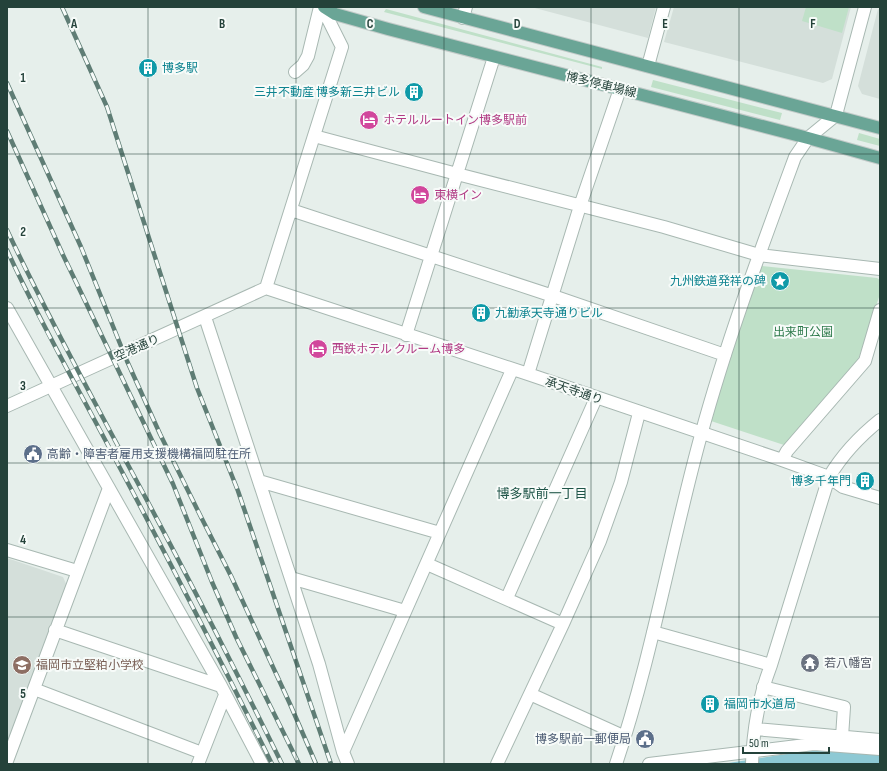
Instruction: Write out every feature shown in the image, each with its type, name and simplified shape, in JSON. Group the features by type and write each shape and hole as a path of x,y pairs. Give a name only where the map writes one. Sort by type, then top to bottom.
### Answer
{"main road":[{"name":"博多停車場線","path":"322,7 335,14 880,158"},
{"path":"424,7 465,12 648,66 880,128"}],"street":[{"path":"295,72 303,65 308,56 322,7"},
{"path":"266,288 342,47 322,7"},
{"path":"648,66 664,7"},
{"path":"616,764 653,632 701,434 724,355 795,157 808,138 836,115 865,7"},
{"path":"406,335 494,57"},
{"path":"528,374 580,206 620,89"},
{"path":"314,136 664,227 759,254 880,267"},
{"path":"291,210 432,255 724,355"},
{"name":"空港通り","path":"7,406 266,288"},
{"name":"承天寺通り","path":"266,288 528,374 701,434 782,460 829,477 843,486 880,498"},
{"path":"7,308 223,691 262,764"},
{"path":"782,460 787,451 865,361 880,310"},
{"path":"205,317 319,664 343,752 348,764"},
{"path":"343,752 512,370"},
{"path":"507,598 596,398"},
{"path":"497,764 563,624 600,541 621,482 639,413"},
{"path":"752,764 755,729 763,687 829,477 838,462 865,432 880,420"},
{"path":"259,481 440,533"},
{"path":"7,761 109,488"},
{"path":"7,550 77,571"},
{"path":"427,564 563,624"},
{"path":"291,578 406,611"},
{"path":"55,630 223,691"},
{"path":"653,632 771,665"},
{"path":"763,687 844,707 842,737"},
{"path":"34,689 200,758 223,691"},
{"path":"530,694 625,736"},
{"path":"755,729 880,740"},
{"path":"649,764 814,744 880,749"}],"shaded area":[{"path":"531,7 656,7 648,38"},
{"path":"674,7 851,7 832,79 823,83 664,42"},
{"path":"878,9 880,10 880,99 862,94 858,86"},
{"name":"福岡市立堅粕小学校","path":"7,558 63,577 67,586 7,745"}],"green space":[{"path":"806,7 849,7 842,33 802,21"},
{"path":"386,9 602,67 602,69 384,12"},
{"path":"653,80 782,113 780,120 651,87"},
{"path":"859,133 880,139 880,146 857,140"},
{"name":"出来町公園","path":"762,266 877,278 880,280 880,294 857,363 784,445 711,421 731,354"}],"water":[{"path":"818,749 880,753 880,764 722,764"}],"railway":[{"path":"62,7 107,107 197,388 238,491 331,764"},
{"path":"7,83 81,247 127,361 160,434 231,576 316,764"},
{"path":"7,131 63,255 173,484 212,582 236,637 299,764"},
{"path":"7,230 50,318 187,576 282,764"},
{"path":"7,250 48,333 178,579 272,764"}],"place":[{"name":"博多駅","path":"148,68"},
{"name":"三井不動産 博多新三井ビル","path":"414,92"},
{"name":"ホテルルートイン博多駅前","path":"369,120"},
{"name":"東横イン","path":"420,195"},
{"name":"九州鉄道発祥の碑","path":"780,281"},
{"name":"九勧承天寺通りビル","path":"481,313"},
{"name":"西鉄ホテル クルーム博多","path":"318,349"},
{"name":"高齢・障害者雇用支援機構福岡駐在所","path":"33,454"},
{"name":"博多千年門","path":"865,481"},
{"name":"若八幡宮","path":"810,663"},
{"name":"福岡市立堅粕小学校","path":"22,665"},
{"name":"福岡市水道局","path":"710,704"},
{"name":"博多駅前一郵便局","path":"645,739"}],"district":[{"name":"博多駅前一丁目","path":"542,494"}]}
